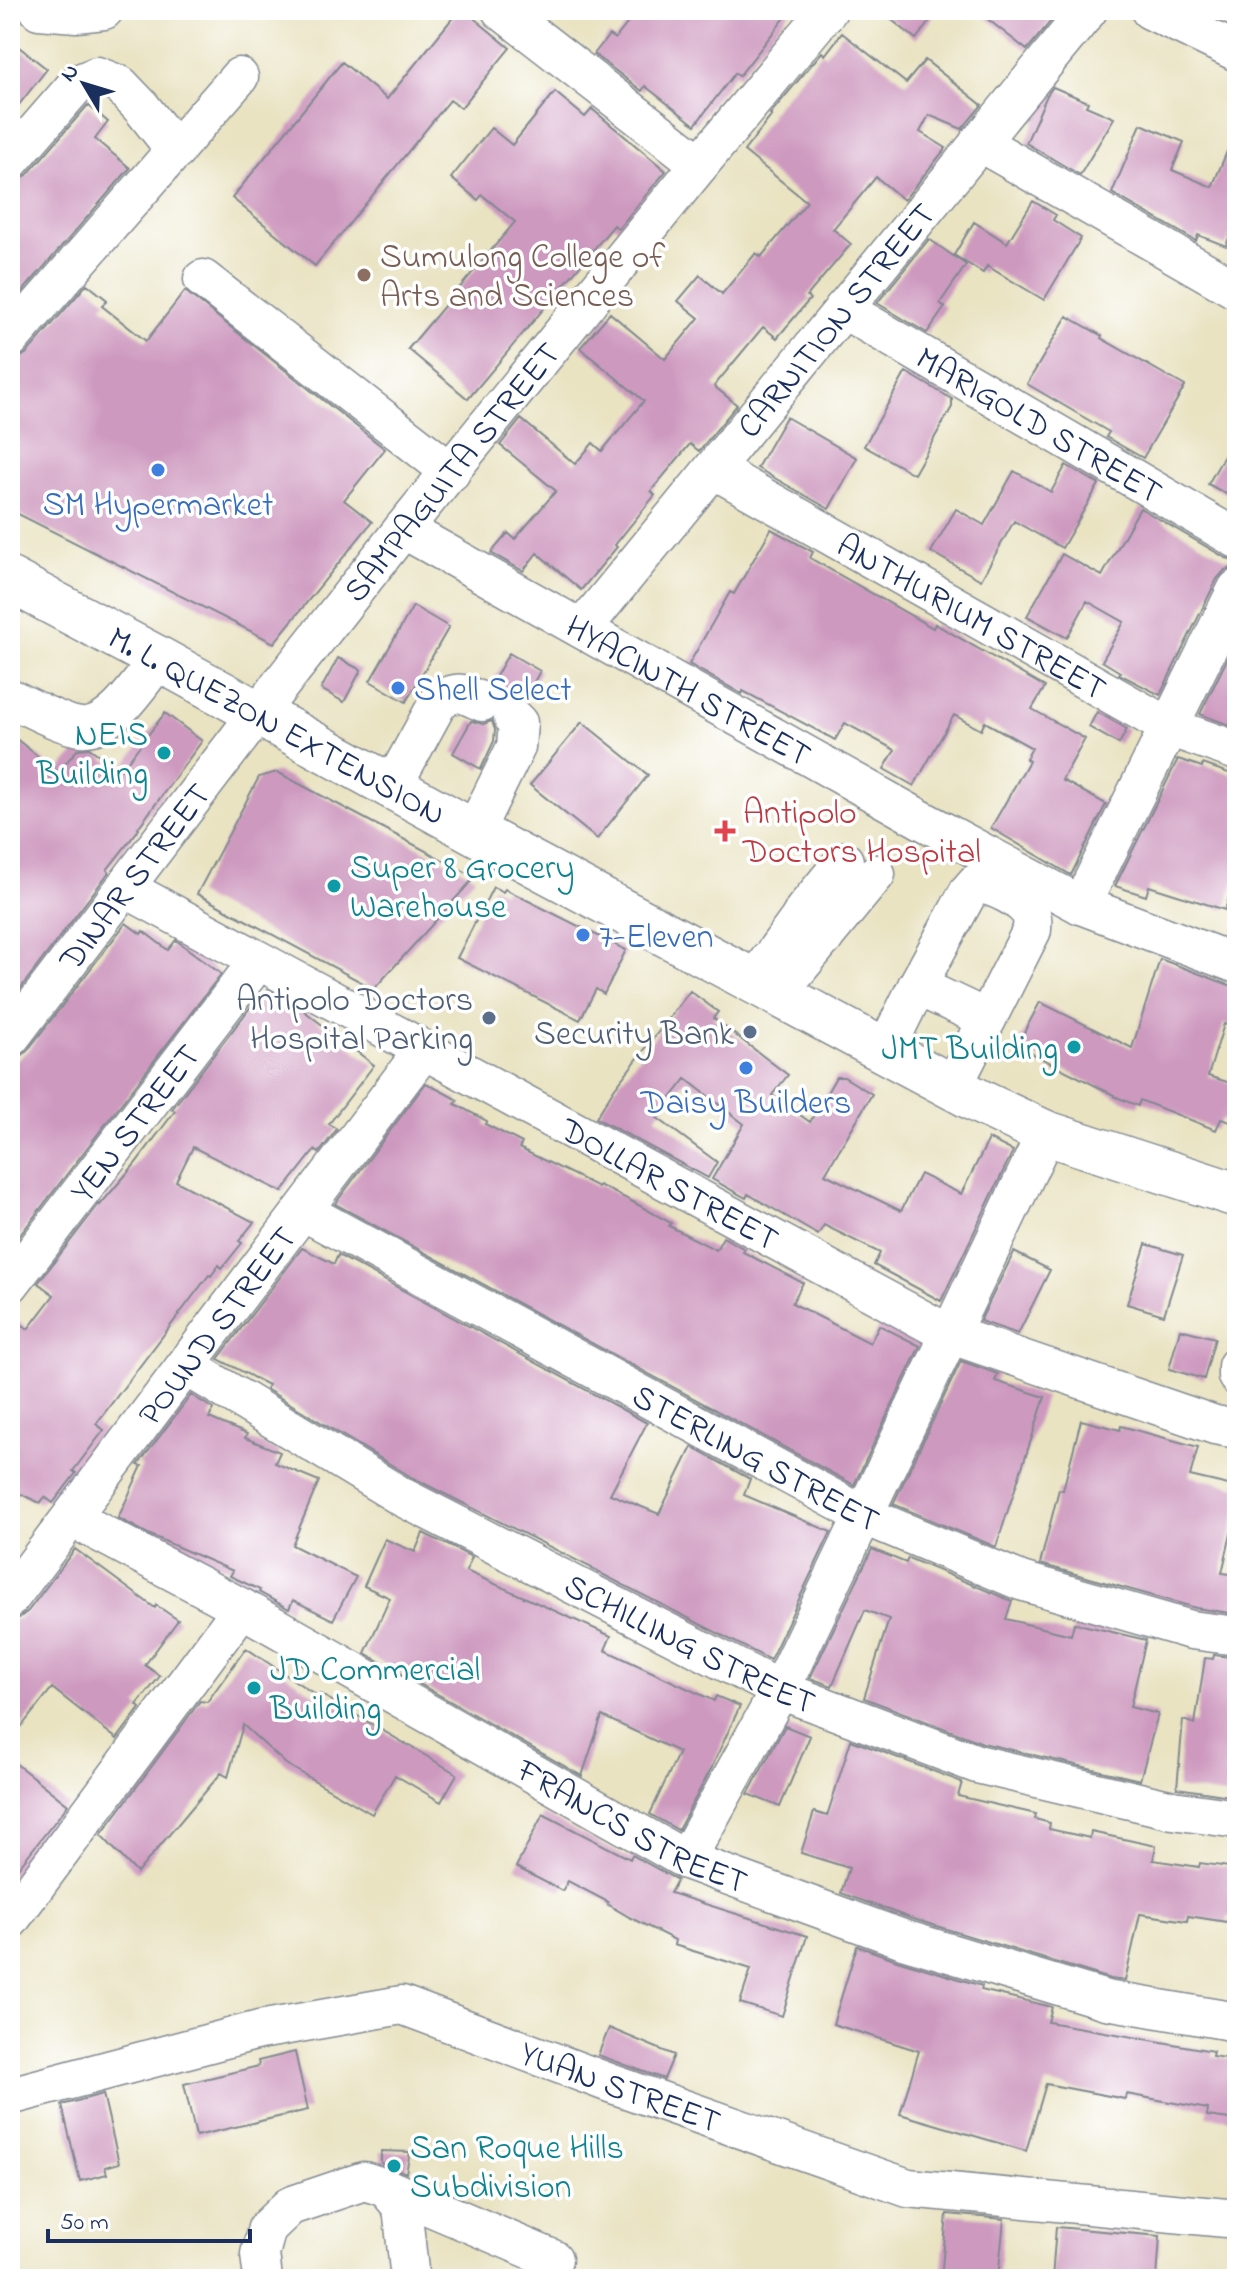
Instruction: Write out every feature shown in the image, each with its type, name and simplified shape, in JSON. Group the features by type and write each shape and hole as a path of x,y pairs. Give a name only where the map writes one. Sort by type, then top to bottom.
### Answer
{"main road":[{"name":"M. L. QUEZON EXTENSION","path":"10,580 984,1104 1046,1133 1237,1195"}],"street":[{"path":"39,10 76,13 104,10"},
{"name":"SAMPAGUITA STREET","path":"258,713 403,529 828,10"},
{"name":"CARNITION STREET","path":"582,629 1088,10"},
{"path":"1150,10 1237,52"},
{"path":"524,17 700,164"},
{"path":"10,161 77,84 97,76 120,85 176,151"},
{"path":"10,339 239,77"},
{"path":"979,142 1237,290"},
{"path":"203,279 451,472"},
{"name":"MARIGOLD STREET","path":"843,309 1237,539"},
{"name":"ANTHURIUM STREET","path":"713,469 1169,727 1237,751"},
{"name":"HYACINTH STREET","path":"403,529 922,820 1081,905 1237,964"},
{"path":"1081,905 1237,589"},
{"path":"10,698 77,727 95,727 112,715 159,659"},
{"path":"392,787 439,701 459,692 498,710 518,723 516,747 474,832"},
{"name":"DINAR STREET","path":"10,1038 258,713"},
{"path":"766,987 812,928 804,910 860,867"},
{"path":"885,1051 969,891 975,884 985,884 1003,892 1025,906 1033,918 1032,930 953,1086"},
{"name":"DOLLAR STREET","path":"125,888 949,1334 1215,1425 1237,1429"},
{"name":"YEN STREET","path":"10,1284 258,961"},
{"path":"917,986 987,1019"},
{"name":"POUND STREET","path":"10,1598 423,1051"},
{"path":"686,1860 780,1690 1046,1133"},
{"name":"STERLING STREET","path":"303,1211 863,1515 1021,1581 1191,1630 1237,1636"},
{"name":"SCHILLING STREET","path":"186,1366 402,1497 780,1690 977,1764 1173,1810 1237,1819"},
{"path":"1237,1366 1237,1376"},
{"name":"FRANCS STREET","path":"72,1518 242,1608 686,1860 903,1939 1106,2000 1237,2022"},
{"path":"10,1920 242,1608"},
{"name":"YUAN STREET","path":"10,2096 259,2030 402,2005 607,2082 908,2188 1237,2219"},
{"path":"263,2279 260,2254 267,2228 290,2206 364,2181 553,2259"},
{"path":"386,2188 402,2207 410,2279"}],"building":[{"path":"459,10 464,10 510,48 461,108 450,100 315,266 232,198 342,62 387,99"},
{"path":"638,10 791,10 739,76 735,73 695,125 645,86 642,91 594,54 609,35 615,39"},
{"path":"879,10 938,10 916,39"},
{"path":"976,10 1060,10 1027,50"},
{"path":"842,33 906,83 925,60 982,105 962,129 929,115 920,132 946,148 904,200 876,177 833,229 851,244 807,296 810,299 777,338 763,327 714,386 737,405 699,451 690,444 651,491 655,495 581,590 537,553 523,571 491,553 508,533 515,539 556,491 500,445 521,419 575,464 593,443 602,451 644,401 580,348 610,313 665,359 699,318 678,301 700,275 722,294 756,253 761,257 807,202 744,151 770,114"},
{"path":"10,40 47,69 10,116"},
{"path":"1053,87 1088,102 1086,106 1114,118 1080,175 1026,143"},
{"path":"555,92 585,117 592,109 666,171 618,229 614,225 468,399 408,349 515,222 482,195 478,200 451,178 491,128 512,145"},
{"path":"88,105 108,122 95,139 130,168 10,306 10,187 27,175"},
{"path":"1141,124 1184,142 1172,170 1212,187 1237,128 1237,238 1230,235 1226,246 1198,235 1196,241 1112,193"},
{"path":"1033,201 1056,215 1053,220 1081,238 1044,300 987,266 983,273 954,255 974,222 1007,243"},
{"path":"929,239 966,265 940,303 945,307 927,333 877,303"},
{"name":"SM Hypermarket","path":"87,284 107,300 102,306 146,341 185,291 385,449 344,500 372,522 274,643 10,510 10,360 27,353"},
{"path":"1067,316 1185,386 1143,458 1106,437 1109,432 1027,384"},
{"path":"906,372 952,399 952,407 914,474 864,446"},
{"path":"786,417 857,458 829,509 757,468"},
{"path":"1237,433 1237,500 1208,484"},
{"path":"1066,465 1099,484 1062,548 1014,521 981,580 931,552 956,509 984,525 1014,471 1051,492"},
{"path":"1140,508 1226,558 1237,561 1237,567 1225,570 1217,579 1160,695 1119,674 1102,661 1124,622 1087,601 1067,638 1027,616 1062,554 1102,576"},
{"path":"771,529 813,552 810,558 1045,687 1032,709 1085,739 1062,780 1106,804 1071,875 991,828 1029,761 1026,759 1032,748 985,722 981,730 954,715 914,786 884,769 895,750 845,723 835,740 689,664"},
{"path":"413,606 449,627 406,702 370,681"},
{"path":"1237,639 1237,728 1200,714"},
{"path":"509,653 540,671 524,700 518,697 504,699 492,683"},
{"path":"338,658 361,670 344,702 321,689"},
{"path":"1097,712 1127,729 1119,744 1089,727"},
{"path":"165,713 202,741 107,870 109,872 10,1002 10,734 58,772 78,749 89,748 121,770"},
{"path":"471,721 483,724 492,721 495,730 494,741 481,769 453,753"},
{"path":"582,722 648,775 597,839 530,785"},
{"path":"1178,759 1237,776 1237,873 1225,910 1149,886 1146,896 1115,886"},
{"name":"Super 8 Grocery Warehouse","path":"277,772 475,877 374,989 197,894 259,777"},
{"path":"493,887 503,892 505,889 626,950 604,994 596,989 580,1020 457,958"},
{"path":"126,923 141,934 143,931 168,950 176,940 221,974 10,1248 10,1060 19,1058 27,1051"},
{"path":"1160,959 1229,985 1237,985 1237,1028 1224,1024 1208,1076 1237,1085 1237,1124 1221,1119 1216,1130 1140,1100 1138,1106 1017,1046 1040,1002 1132,1048"},
{"path":"268,990 299,1007 374,1065 329,1124 337,1129 319,1153 315,1150 282,1192 193,1147 176,1181 254,1222 239,1241 242,1243 222,1268 219,1265 209,1275 96,1424 104,1430 53,1503 45,1497 40,1503 10,1489 10,1315 28,1329 54,1295 38,1283 99,1204 135,1164 175,1111 172,1109 256,1000 259,1003"},
{"path":"690,991 718,1012 713,1018 788,1075 772,1095 810,1122 836,1077 844,1077 872,1094 825,1174 901,1211 920,1174 961,1194 989,1139 1013,1151 941,1301 874,1265 880,1253 824,1225 818,1235 748,1194 746,1198 712,1179 744,1124 686,1079 656,1117 717,1162 708,1178 596,1118 614,1089"},
{"path":"426,1083 458,1100 455,1104 487,1121 485,1124 522,1143 519,1148 633,1202 671,1223 669,1226 716,1250 723,1237 745,1249 743,1252 803,1283 792,1303 870,1343 879,1325 920,1346 854,1485 335,1204"},
{"path":"1146,1244 1183,1255 1164,1315 1127,1304"},
{"path":"302,1248 334,1264 338,1255 647,1423 610,1494 659,1514 692,1447 750,1479 744,1495 831,1532 770,1660 413,1478 266,1389 268,1385 218,1359"},
{"path":"1014,1252 1050,1270 1018,1334 980,1321"},
{"path":"1180,1329 1215,1338 1204,1379 1169,1369"},
{"path":"961,1361 998,1374 995,1381 1045,1397 996,1547 893,1504"},
{"path":"191,1395 214,1409 209,1418 247,1434 245,1438 280,1452 275,1463 319,1481 292,1545 356,1577 333,1620 293,1600 289,1609 260,1590 230,1576 233,1571 118,1518 142,1466 138,1465"},
{"path":"1081,1420 1120,1430 1121,1426 1198,1447 1190,1476 1237,1487 1237,1508 1222,1573 1237,1575 1237,1614 1196,1608 1040,1564"},
{"path":"423,1533 472,1557 466,1571 611,1636 605,1650 714,1701 716,1696 740,1706 678,1830 650,1814 679,1752 602,1716 582,1776 365,1653 390,1598 364,1586 385,1539 415,1552"},
{"path":"75,1549 155,1608 156,1605 178,1620 145,1665 160,1676 137,1705 140,1708 117,1739 52,1688 10,1741 10,1620 28,1611"},
{"path":"872,1549 906,1563 908,1558 1012,1601 1006,1619 1071,1635 1074,1623 1146,1640 1130,1707 1158,1714 1140,1780 983,1743 864,1698 889,1619 865,1610 832,1686 810,1678"},
{"path":"246,1648 319,1697 320,1694 457,1774 441,1802 395,1775 372,1814 286,1764 243,1725 228,1777 221,1773 137,1873 101,1835 200,1701 207,1702"},
{"path":"1214,1655 1237,1658 1237,1797 1177,1788 1183,1720 1195,1724 1205,1658 1213,1659"},
{"path":"785,1726 810,1736 780,1807 748,1794"},
{"path":"851,1740 962,1782 958,1796 1036,1814 1035,1819 1050,1823 1049,1829 1090,1838 1091,1832 1156,1846 1153,1860 1199,1867 1200,1863 1237,1868 1237,1918 1228,1917 1227,1922 1188,1916 1187,1921 1140,1914 1125,1981 910,1918 841,1893 849,1868 801,1853 814,1812 827,1816"},
{"path":"10,1759 68,1805 10,1878"},
{"path":"543,1814 630,1859 632,1855 677,1880 670,1893 807,1936 782,2016 740,2003 751,1969 674,1945 675,1940 568,1881 562,1891 516,1867"},
{"path":"857,1946 982,1986 981,1990 1052,2007 1048,2022 1213,2051 1212,2056 1237,2060 1237,2120 1207,2116 1208,2109 1126,2094 1125,2099 1046,2084 1026,2151 900,2114 919,2051 833,2024"},
{"path":"609,2028 674,2055 664,2079 598,2055"},
{"path":"295,2052 308,2110 196,2136 184,2084 259,2066 258,2061"},
{"path":"103,2094 119,2163 105,2167 107,2174 80,2181 62,2105"},
{"path":"381,2151 410,2152 406,2173 381,2163"},
{"path":"947,2214 1004,2219 998,2279 941,2279"},
{"path":"1056,2227 1160,2236 1157,2279 1052,2279"}],"place":[{"name":"Sumulong College of Arts and Sciences","path":"364,275"},
{"name":"SM Hypermarket","path":"158,470"},
{"name":"Shell Select","path":"398,688"},
{"name":"NEIS Building","path":"164,753"},
{"name":"Antipolo Doctors Hospital","path":"725,831"},
{"name":"Super 8 Grocery Warehouse","path":"334,886"},
{"name":"7-Eleven","path":"583,935"},
{"name":"Antipolo Doctors Hospital Parking","path":"489,1018"},
{"name":"Security Bank","path":"750,1032"},
{"name":"JMT Building","path":"1074,1047"},
{"name":"Daisy Builders","path":"746,1068"},
{"name":"JD Commercial Building","path":"254,1688"},
{"name":"San Roque Hills Subdivision","path":"394,2166"}]}
